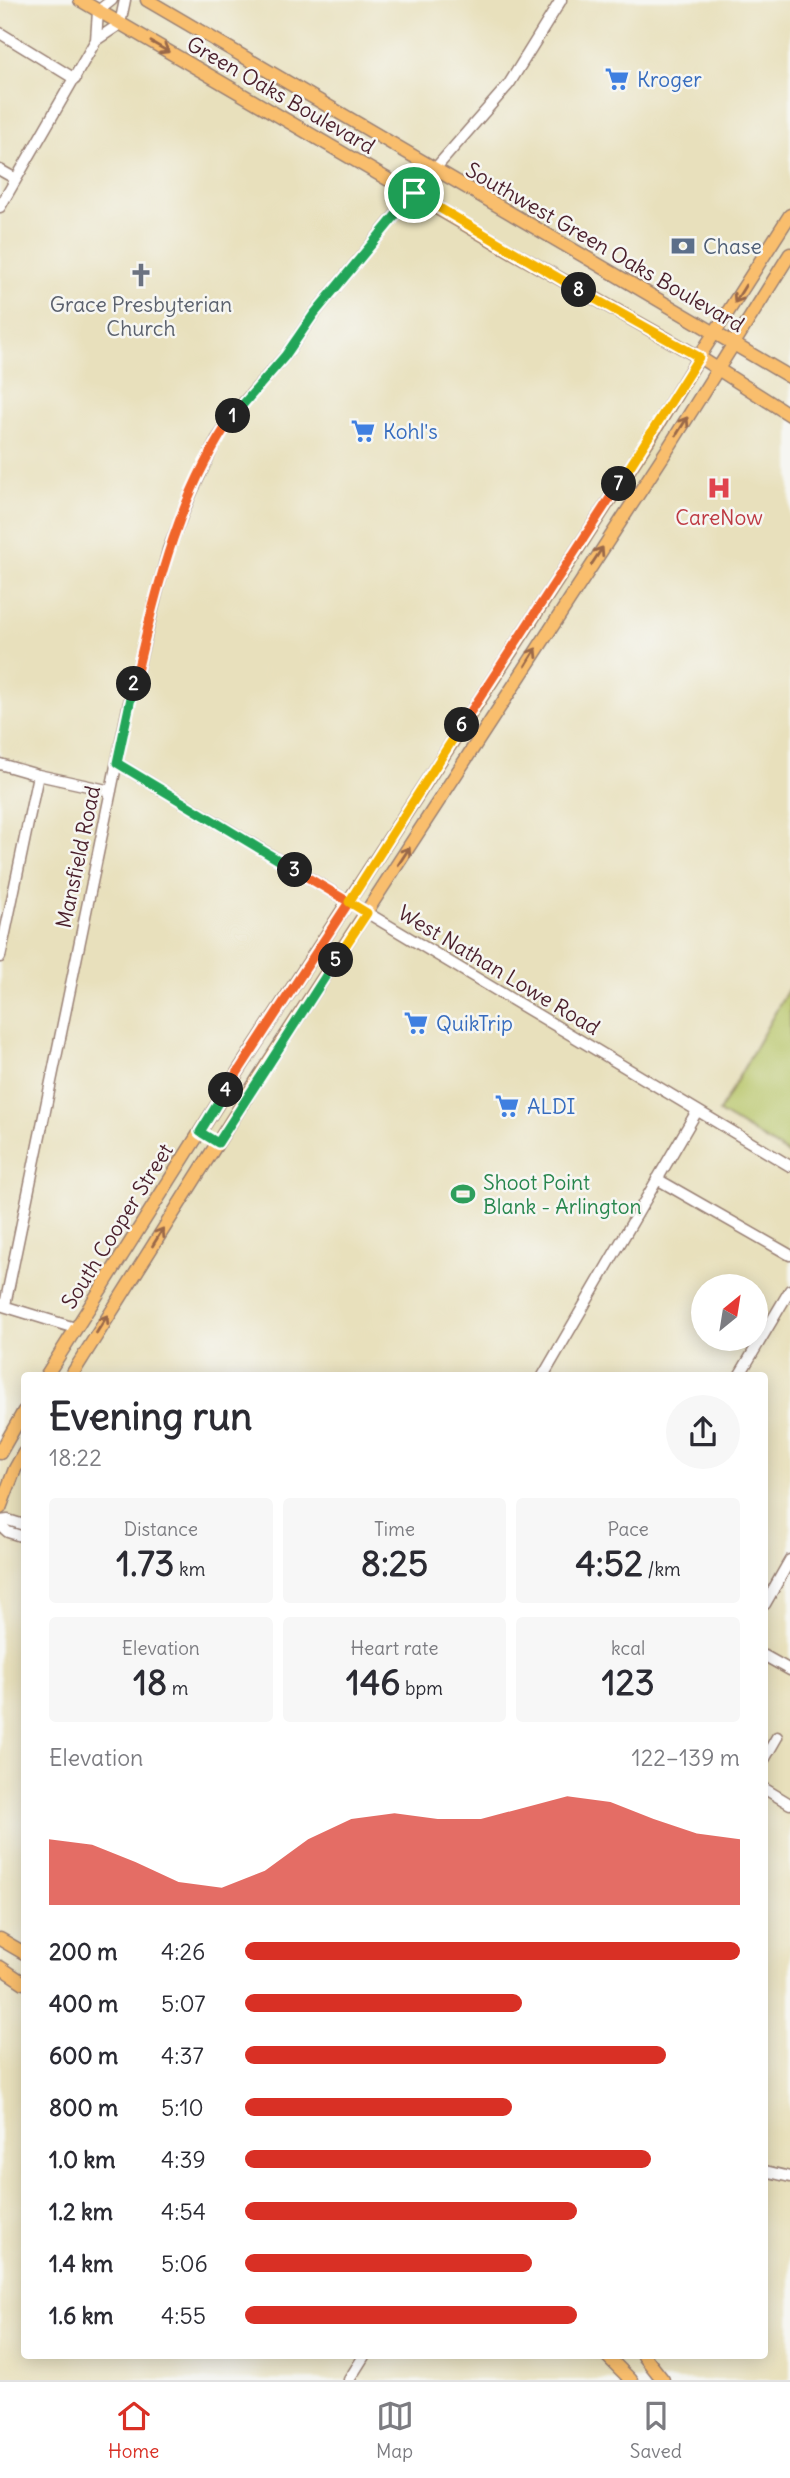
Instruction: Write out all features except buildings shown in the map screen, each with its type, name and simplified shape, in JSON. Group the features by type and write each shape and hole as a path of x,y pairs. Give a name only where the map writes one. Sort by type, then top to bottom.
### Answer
{"main road":[{"name":"Green Oaks Boulevard","path":"80,0 509,250 699,357 790,415"},
{"name":"Southwest Green Oaks Boulevard","path":"147,0 790,377"},
{"name":"South Cooper Street","path":"48,1372 525,626 651,436 790,215"},
{"name":"South Cooper Street","path":"74,1372 790,254"},
{"path":"200,1132 218,1143"},
{"path":"0,1453 21,1416"},
{"path":"0,1508 21,1458"},
{"path":"0,1939 21,1951"},
{"path":"0,1967 21,1981"},
{"path":"610,2359 631,2380"},
{"path":"646,2359 663,2380"}],"street":[{"path":"0,207 96,40 98,11 112,0"},
{"path":"96,40 120,24 125,0"},
{"name":"Mansfield Road","path":"3,1305 129,703 168,550 217,439 243,403 285,356 314,314 509,84 561,0"},
{"path":"0,33 75,79"},
{"path":"0,170 16,179"},
{"name":"West Nathan Lowe Road","path":"117,763 790,1166"},
{"path":"0,764 111,791"},
{"path":"0,957 38,775"},
{"path":"544,1372 697,1111"},
{"path":"657,1179 790,1255"},
{"path":"741,1372 790,1290"},
{"path":"3,1305 75,1328"},
{"path":"21,1524 8,1520 0,1523 8,1532 21,1536"},
{"path":"768,1599 790,1560"},
{"path":"768,1658 790,1670"},
{"path":"768,1753 777,1737"},
{"path":"768,1792 790,1804"},
{"path":"768,2172 790,2177"},
{"path":"349,2380 362,2359"}],"green space":[{"path":"790,986 790,1155 719,1112"}],"place":[{"name":"Kroger","path":"617,79"},
{"name":"Chase","path":"683,246"},
{"name":"Grace Presbyterian Church","path":"141,275"},
{"name":"Kohl's","path":"363,431"},
{"name":"CareNow","path":"719,488"},
{"name":"QuikTrip","path":"416,1023"},
{"name":"ALDI","path":"507,1106"},
{"name":"Shoot Point Blank - Arlington","path":"463,1194"}],"route":[{"path":"414,193 314,314 285,356 243,403 217,439 168,550 129,703 117,763 349,902 200,1132 218,1143 367,913 349,902 525,626 651,436 699,357 414,193"}]}
